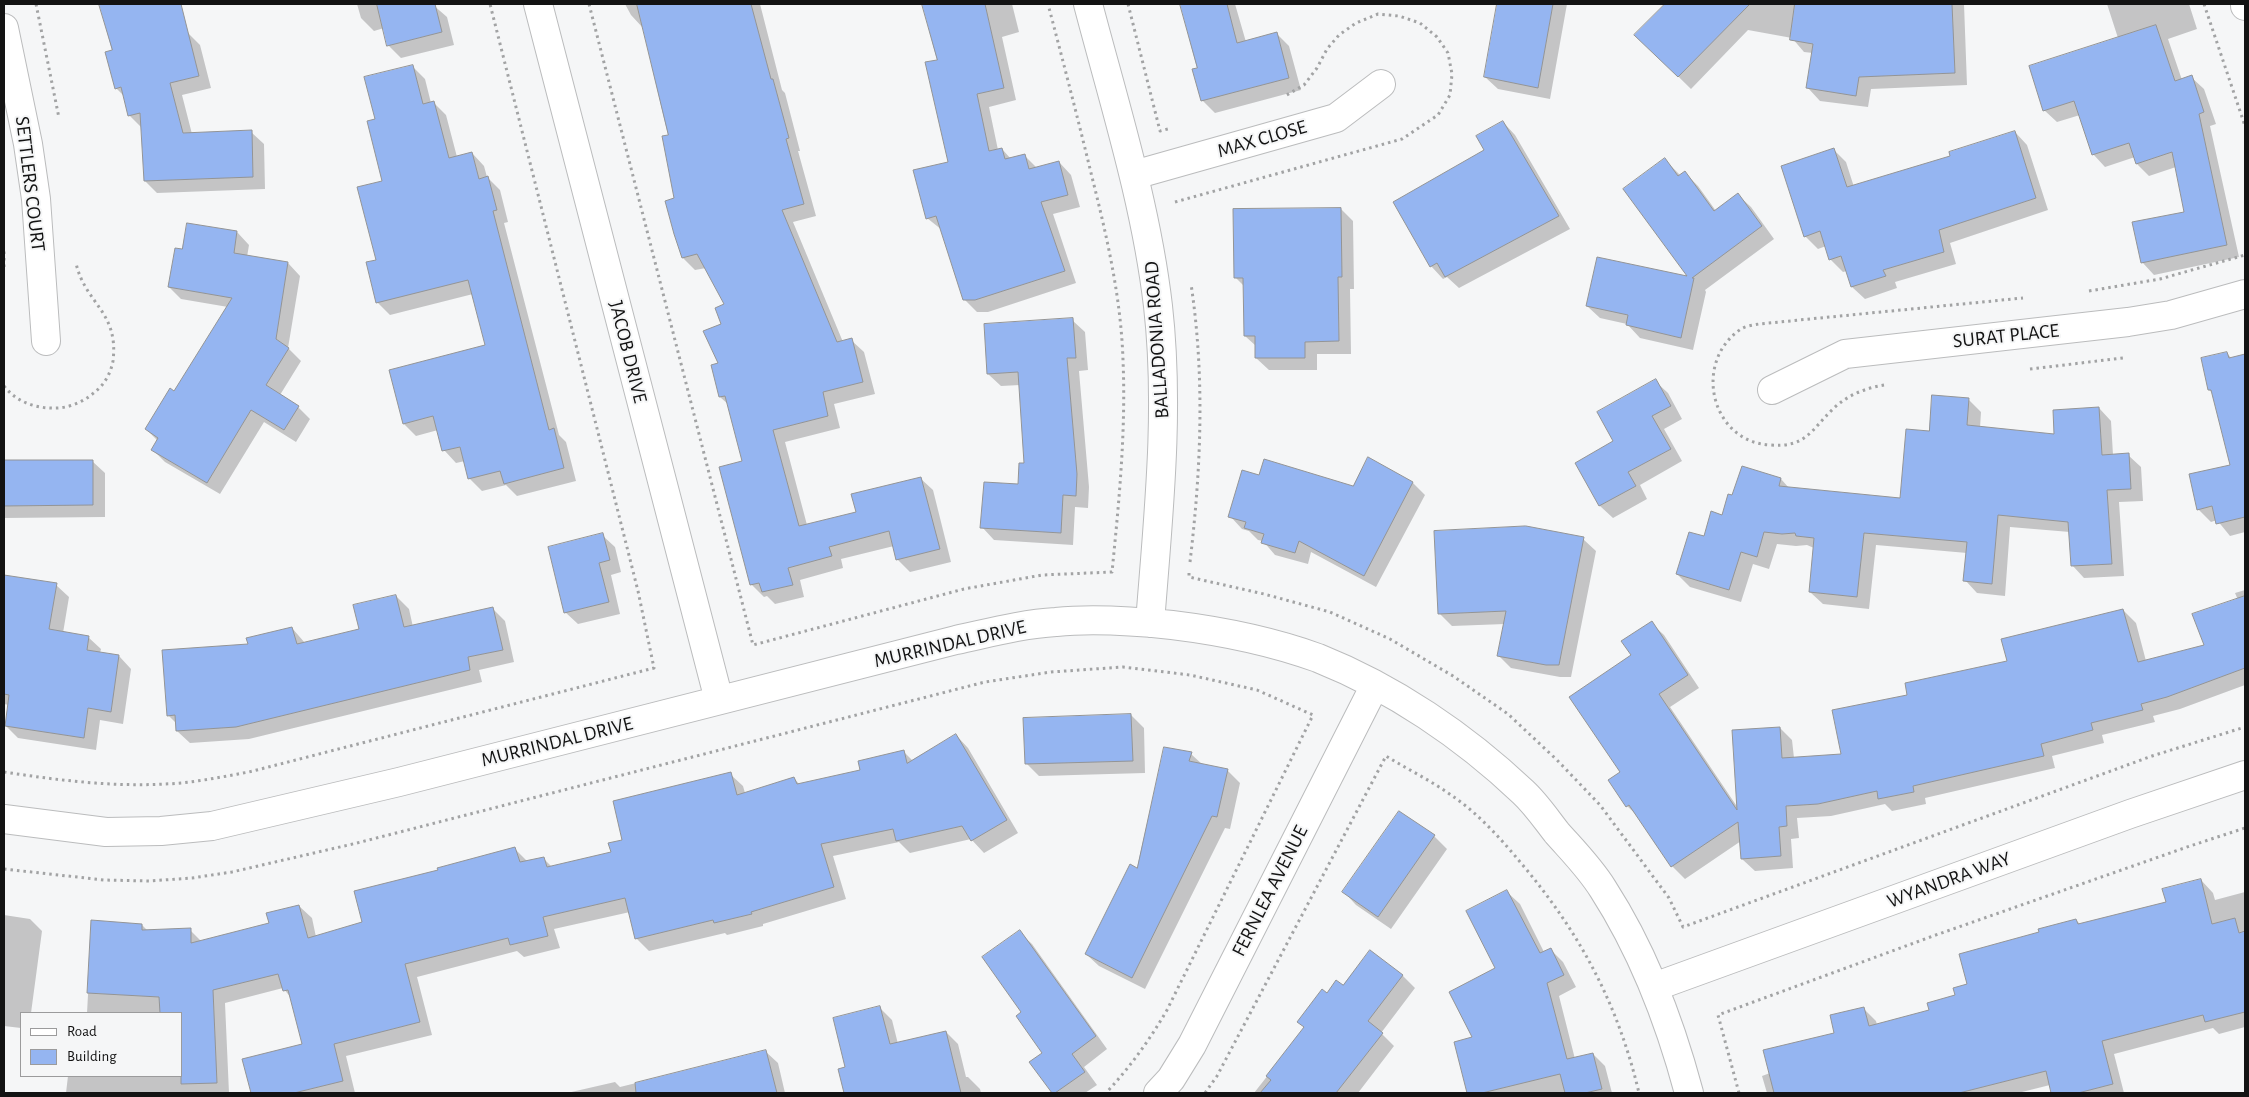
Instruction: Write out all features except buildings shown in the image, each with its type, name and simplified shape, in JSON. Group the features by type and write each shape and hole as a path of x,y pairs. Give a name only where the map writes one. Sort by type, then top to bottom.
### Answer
{"street":[{"name":"JACOB DRIVE","path":"538,4 719,700"},
{"name":"BALLADONIA ROAD","path":"1088,4 1134,175 1152,260 1161,343 1162,454 1150,623"},
{"name":"SETTLERS COURT","path":"4,28 28,144 36,199 46,341"},
{"name":"MAX CLOSE","path":"1134,175 1336,118 1381,84"},
{"name":"SURAT PLACE","path":"1772,390 1845,354 2120,323 2171,315 2245,294"},
{"name":"MURRINDAL DRIVE","path":"4,819 106,832 161,831 212,826 399,782 956,640 1012,628 1057,621 1150,623 1201,629 1258,640 1317,658 1375,685 1456,735 1526,794 1603,889 1654,987 1689,1093"},
{"name":"FERNLEA AVENUE","path":"1158,1093 1171,1079 1192,1044 1375,685"},
{"name":"WYANDRA WAY","path":"1654,987 2130,814 2245,775"}],"path":[{"path":"4,772 73,782 121,785 165,784 207,780 249,772 654,668 634,572 490,4"},
{"path":"589,4 753,645 964,589 1042,575 1112,572 1120,482 1123,406 1123,359 1117,296 1109,246 1048,4"},
{"path":"1128,4 1160,131"},
{"path":"2204,4 2245,126"},
{"path":"4,241 4,268"},
{"path":"4,869 57,876 122,880 192,878 232,872 357,844 985,682 1050,672 1123,667 1190,675 1257,690 1313,714 1237,872 1167,1010 1145,1047 1106,1093"},
{"path":"1683,927 2152,756 2245,727"},
{"path":"1205,1093 1218,1076 1386,756 1452,795 1499,836 1546,893 1586,952 1611,1006 1633,1067 1639,1093"},
{"path":"1739,1093 1718,1015 1942,933 2245,828"}]}
